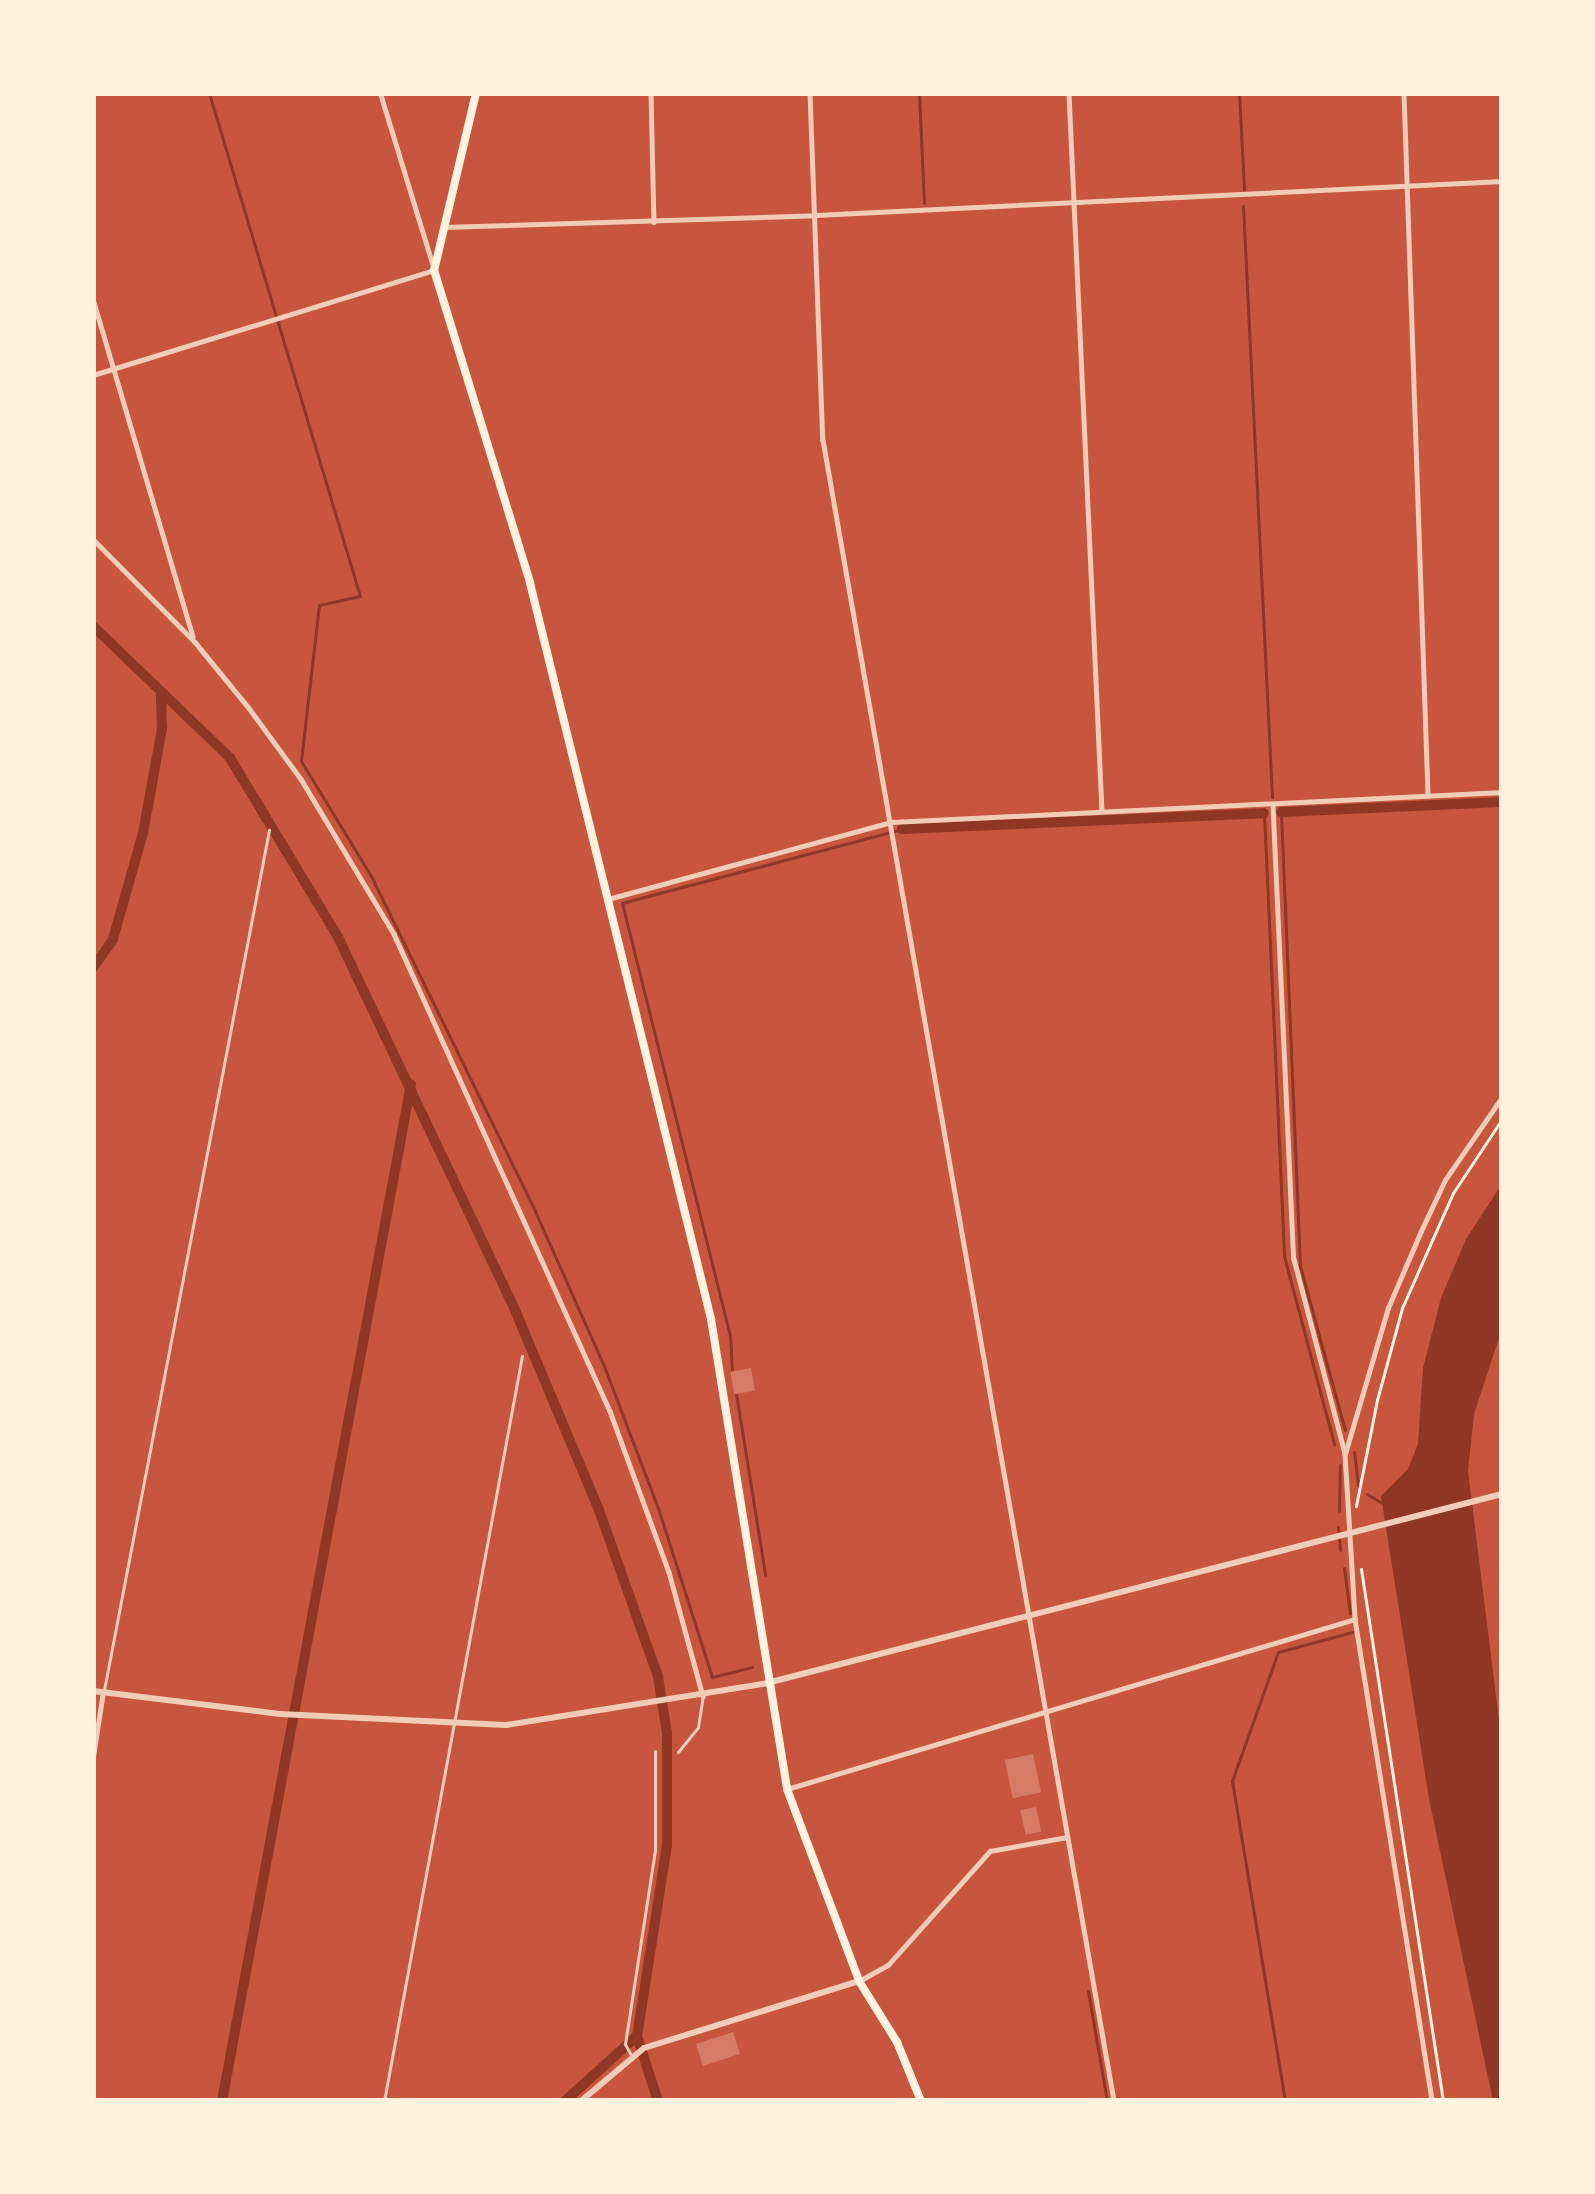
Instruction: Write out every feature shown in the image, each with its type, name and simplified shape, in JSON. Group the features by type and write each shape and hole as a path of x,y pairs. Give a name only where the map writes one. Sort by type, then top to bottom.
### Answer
{"main road":[{"path":"476,93 434,270 530,583 711,1318 787,1790 859,1981 897,2042 921,2101"}],"street":[{"path":"93,375 434,270 380,93"},
{"path":"651,93 654,222"},
{"path":"810,93 823,440 1114,2101"},
{"path":"1069,93 1102,811"},
{"path":"1404,93 1429,794"},
{"path":"444,227 816,215 1502,181"},
{"path":"93,299 195,642"},
{"path":"93,539 195,642 301,778 394,934 610,1412 669,1572 703,1696"},
{"path":"608,899 892,822 1502,792"},
{"path":"1273,805 1294,1259 1345,1454 1355,1618 1432,2101"},
{"path":"1345,1454 1388,1308 1421,1231 1445,1180 1502,1097"},
{"path":"93,1691 280,1714 506,1725 767,1683 1159,1586 1502,1494"},
{"path":"787,1790 1355,1618"},
{"path":"93,1757 104,1692"},
{"path":"581,2101 631,2055 859,1981 888,1965 990,1851 1068,1837"}],"lane":[{"path":"104,1692 269,830"},
{"path":"384,2101 522,1356"},
{"path":"678,1752 698,1727 705,1710 703,1696"},
{"path":"631,2055 625,2044 655,1850 656,1750"}],"path":[{"path":"1354,1521 1377,1400 1402,1308 1454,1193 1502,1119"},
{"path":"1360,1567 1443,2101"}],"shaded area":[{"path":"1502,1184 1502,1329 1474,1414 1468,1471 1502,1744 1502,2101 1493,2101 1429,1799 1381,1496 1408,1469 1418,1444 1423,1368 1441,1298 1466,1239"}],"building":[{"path":"751,1368 755,1391 734,1394 730,1372"},
{"path":"1033,1754 1041,1792 1013,1798 1005,1760"},
{"path":"1036,1807 1041,1831 1026,1835 1020,1810"},
{"path":"733,2032 740,2054 703,2066 696,2044"}],"waterway":[{"path":"209,93 360,596 319,605 301,761 372,878 535,1211 604,1366 659,1511 712,1677 752,1667"},
{"path":"919,93 924,203"},
{"path":"1239,93 1244,190"},
{"path":"1243,206 1272,797"},
{"path":"93,626 230,758 338,937 512,1303 599,1510 658,1677 667,1733 667,1845 637,2036 565,2101"},
{"path":"93,968 113,939 143,833 162,728 161,696"},
{"path":"1281,812 1502,802"},
{"path":"1264,813 1284,1256 1334,1444"},
{"path":"902,829 1264,813"},
{"path":"1281,813 1300,1266 1345,1430"},
{"path":"732,1372 730,1336 622,903 902,829"},
{"path":"222,2101 411,1084"},
{"path":"736,1393 765,1575"},
{"path":"1354,1452 1358,1486"},
{"path":"1339,1511 1340,1465"},
{"path":"1367,1494 1382,1503"},
{"path":"1338,1527 1340,1550"},
{"path":"1344,1568 1350,1614"},
{"path":"1285,2101 1232,1781 1278,1652 1352,1632"},
{"path":"93,1712 93,1721"},
{"path":"1088,1991 1107,2101"},
{"path":"637,2036 658,2101"}]}
